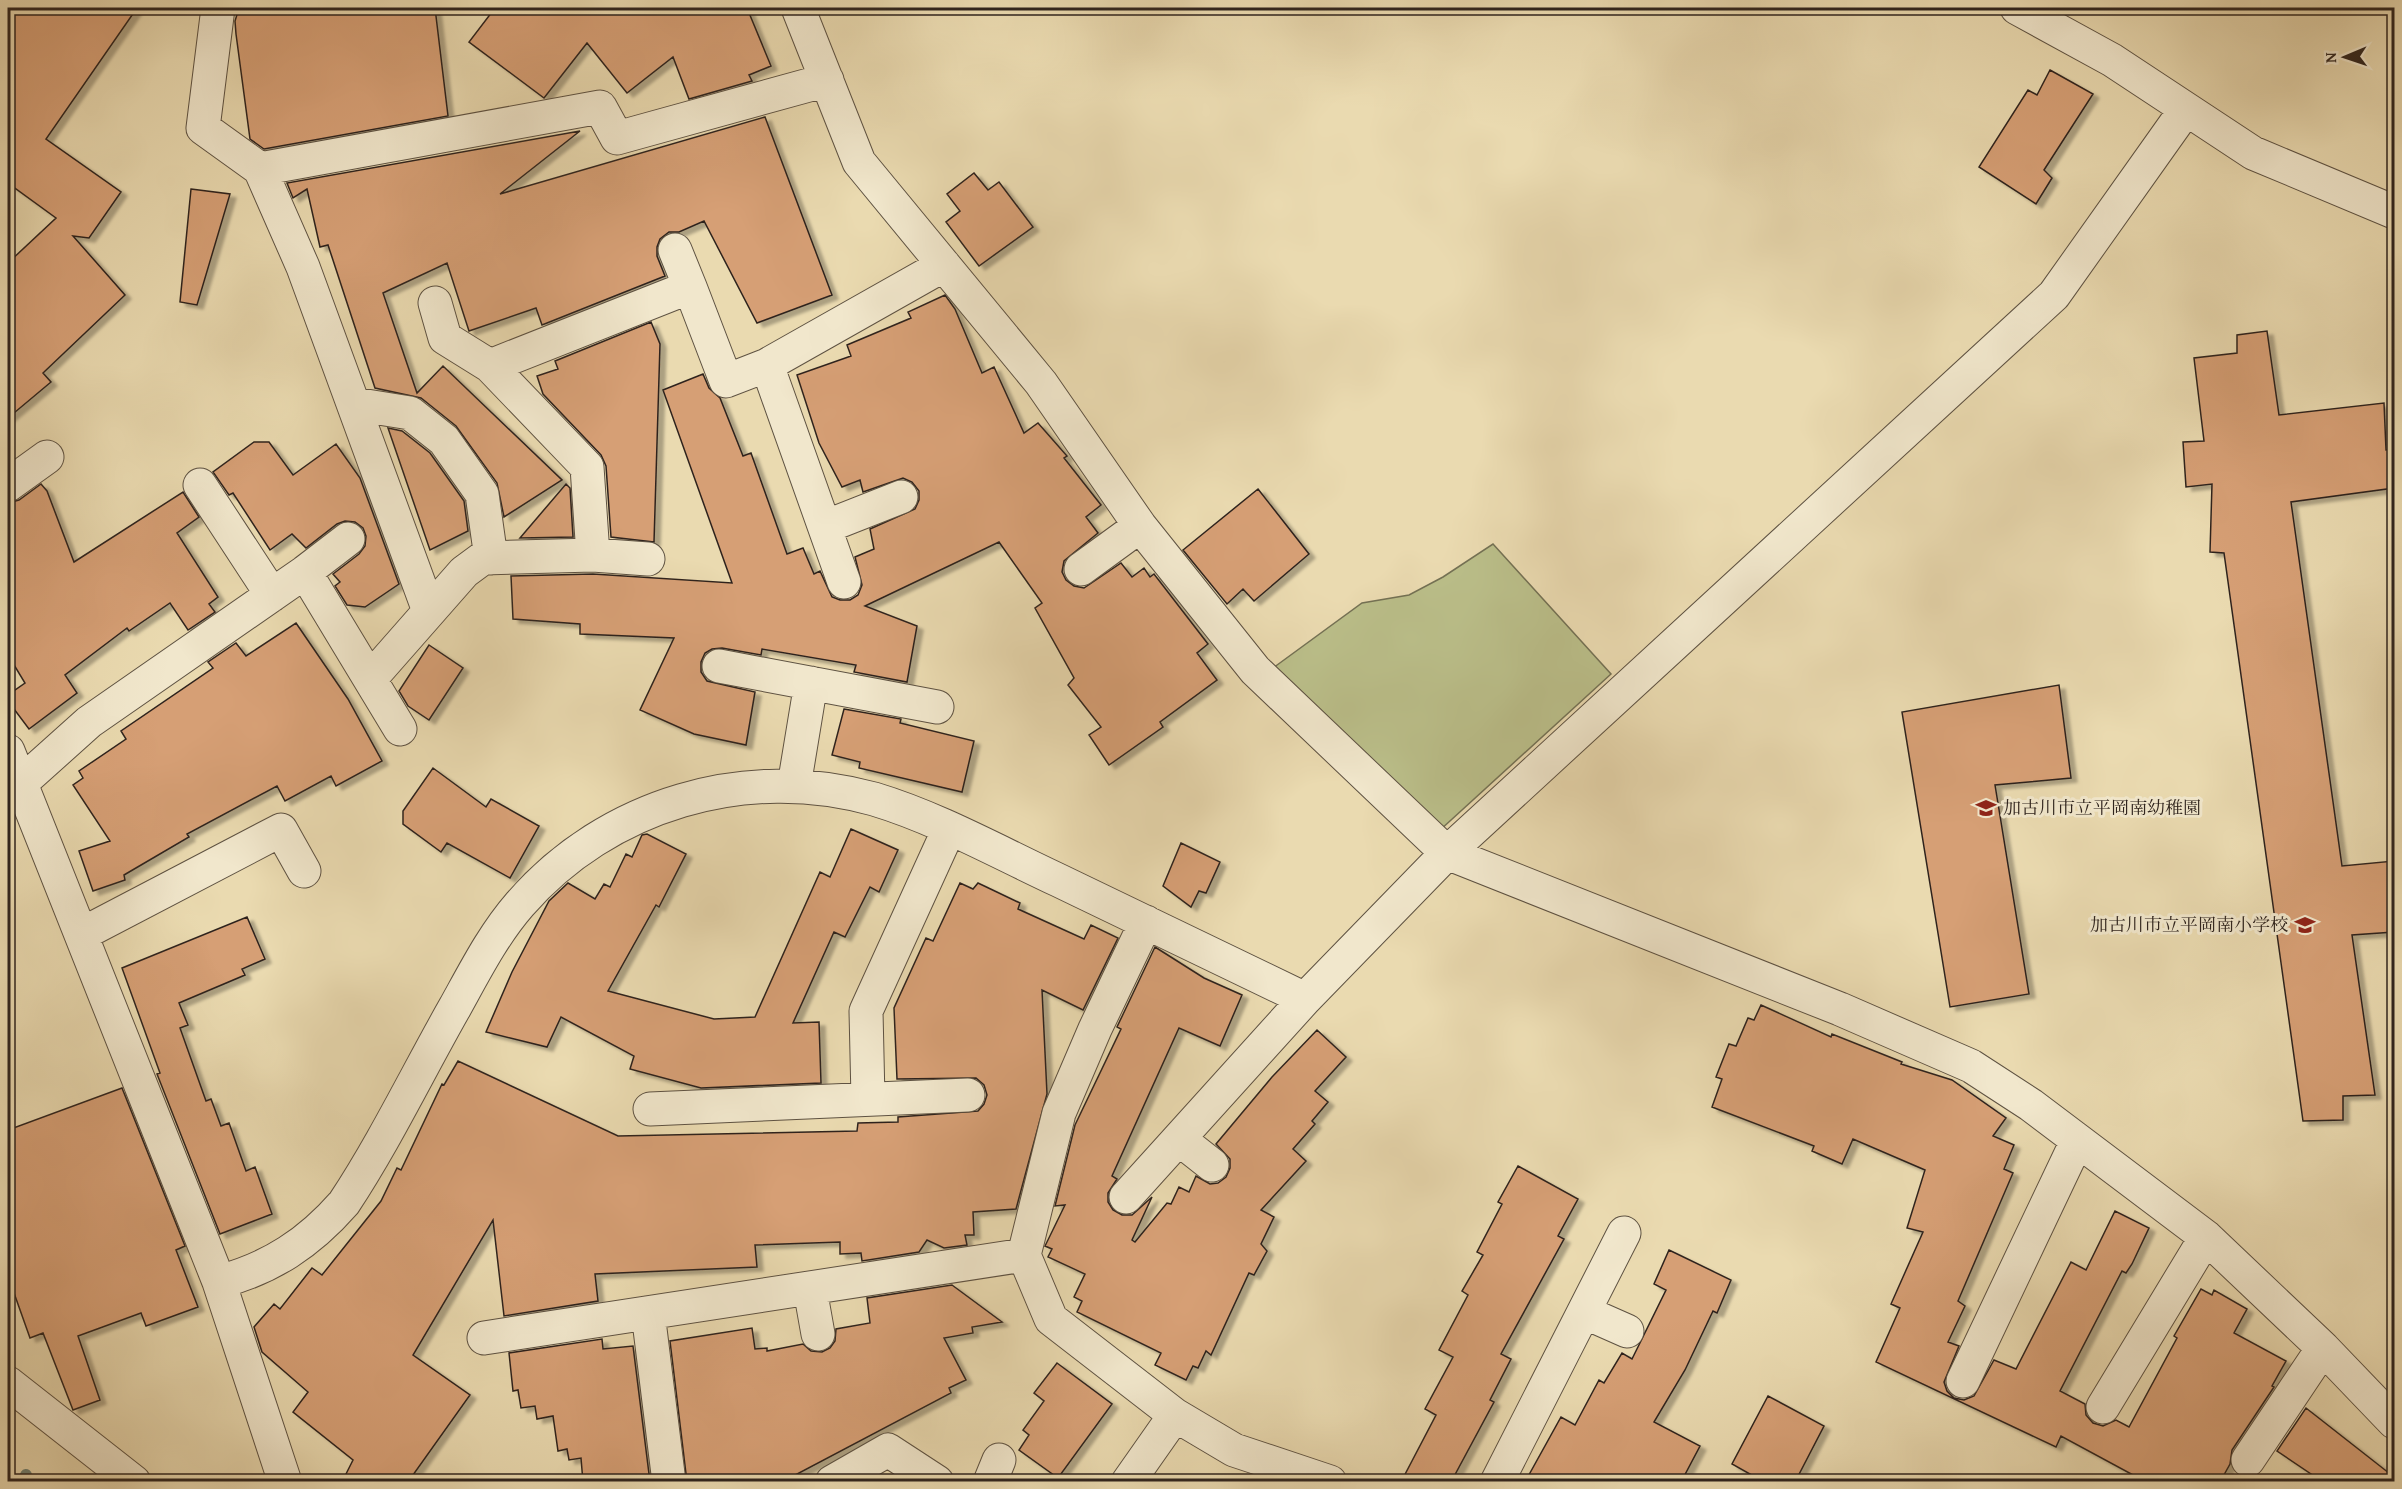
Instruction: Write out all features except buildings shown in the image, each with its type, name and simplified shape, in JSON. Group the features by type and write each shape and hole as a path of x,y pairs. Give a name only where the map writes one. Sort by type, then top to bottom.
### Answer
{"street":[{"path":"218,8 203,128 260,169 303,267 429,612"},
{"path":"798,8 859,162 1041,383 1140,526 1255,670 1446,853 1840,1009 1971,1066 2031,1105 2206,1238 2323,1348 2394,1422"},
{"path":"2017,8 2112,60 2253,153 2394,212"},
{"path":"260,169 600,108 617,138 827,80"},
{"path":"1126,1197 1305,999 1446,853 2054,295 2186,108"},
{"path":"675,250 726,381 767,365 944,265"},
{"path":"490,366 690,287"},
{"path":"435,303 445,338 490,366 587,466 593,555"},
{"path":"767,365 844,582"},
{"path":"354,404 410,413 444,440 482,494 491,558"},
{"path":"8,484 47,458"},
{"path":"200,485 272,595"},
{"path":"825,527 901,497"},
{"path":"1081,569 1140,526"},
{"path":"21,783 89,722 306,572 348,539"},
{"path":"370,679 464,572 483,558 593,555 648,558"},
{"path":"306,572 400,729"},
{"path":"719,666 937,707"},
{"path":"794,786 811,683"},
{"path":"8,751 219,1282 285,1482"},
{"path":"219,1282 267,1266 288,1254 327,1222 344,1203 492,939 543,879 573,854 606,832 650,811 716,792 754,786 794,786 833,790 876,800 949,829 1305,999"},
{"path":"868,1099 866,1011 949,829"},
{"path":"82,934 281,830 304,871"},
{"path":"1146,922 1095,1029 1059,1113 1024,1256 1051,1319 1175,1415 1234,1450 1330,1482"},
{"path":"650,1109 968,1095"},
{"path":"1179,1138 1212,1165"},
{"path":"1963,1381 2077,1141"},
{"path":"1497,1482 1624,1233"},
{"path":"2103,1407 2206,1238"},
{"path":"484,1338 1024,1256"},
{"path":"810,1288 818,1334"},
{"path":"1584,1312 1626,1331"},
{"path":"648,1313 669,1482"},
{"path":"2248,1460 2323,1348"},
{"path":"8,1383 134,1482"},
{"path":"1128,1482 1175,1415"},
{"path":"832,1482 888,1450 937,1482"}],"green space":[{"path":"1493,544 1611,674 1439,831 1273,668 1362,603 1409,595 1443,577"}],"waterway":[{"path":"26,1475 27,1482"}],"place":[{"name":"加古川市立平岡南幼稚園","path":"1986,808"},
{"name":"加古川市立平岡南小学校","path":"2305,925"}]}
